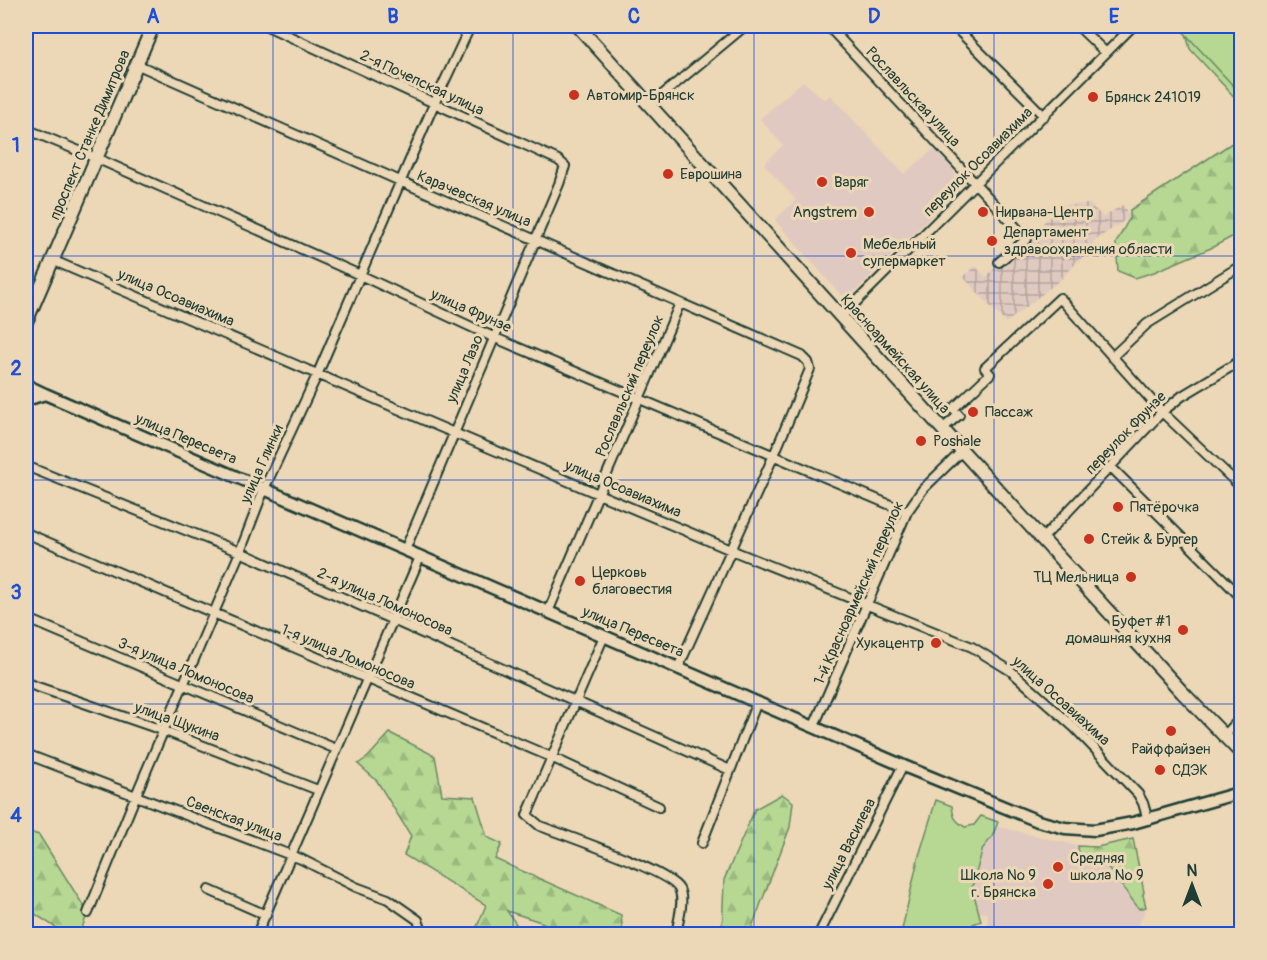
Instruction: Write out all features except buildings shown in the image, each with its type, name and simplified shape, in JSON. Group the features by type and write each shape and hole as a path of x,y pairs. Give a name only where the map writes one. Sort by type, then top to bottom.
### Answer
{"main road":[{"name":"проспект Станке Димитрова","path":"26,322 153,26"},
{"name":"Красноармейская улица","path":"578,26 1042,539 1242,754"},
{"name":"улица Пересвета","path":"26,383 45,394 420,557 1018,814 1065,828 1095,830 1148,820 1242,792"},
{"path":"26,394 45,394"},
{"path":"26,400 45,394"}],"street":[{"name":"2-я Почепская улица","path":"267,26 558,160 565,166"},
{"path":"650,105 745,26"},
{"name":"Рославльская улица","path":"828,26 1027,239 999,262"},
{"path":"954,26 1044,116"},
{"path":"1078,26 1106,53"},
{"name":"переулок Осоавиахима","path":"841,317 1133,26"},
{"name":"улица Глинки","path":"88,913 240,552 264,489 318,373 468,27"},
{"name":"Карачевская улица","path":"136,64 802,356 808,362 810,369 774,455"},
{"name":"улица Фрунзе","path":"26,129 360,275 494,337 907,512"},
{"name":"улица Лазо","path":"405,550 560,184 565,166"},
{"name":"улица Осоавиахима","path":"52,260 731,550 972,647 1011,671 1075,728 1138,794 1148,820"},
{"path":"1112,357 1148,324 1242,264"},
{"path":"942,429 958,415 953,409 990,374 985,368 1060,298 1162,412 1242,488"},
{"name":"Рославльский переулок","path":"548,612 680,303"},
{"name":"переулок Фрунзе","path":"1042,539 1162,412 1182,396 1242,360"},
{"name":"1-й Красноармейский переулок","path":"814,726 907,512 923,489 962,451"},
{"path":"678,668 774,455"},
{"name":"2-я улица Ломоносова","path":"26,466 240,552 730,770"},
{"path":"1111,467 1242,598"},
{"name":"1-я улица Ломоносова","path":"26,533 551,757 659,807"},
{"path":"258,934 420,557"},
{"name":"3-я улица Ломоносова","path":"26,618 336,749"},
{"path":"604,636 527,815 540,826 644,866 678,886 682,895 676,934"},
{"name":"улица Щукина","path":"26,683 165,731 318,790"},
{"path":"702,843 757,702"},
{"path":"1224,736 1242,717"},
{"name":"Свенская улица","path":"26,754 301,859 356,887 388,899 418,920 420,932"},
{"name":"улица Василева","path":"819,934 903,765"},
{"path":"210,890 266,915"}],"shaded area":[{"path":"803,81 824,100 830,95 904,174 934,149 954,170 957,191 852,294 841,295 775,220 796,200 764,164 783,145 760,119"},
{"path":"1090,204 1103,217 1123,205 1130,217 1095,240 1060,280 1006,323 963,277 975,266 986,277 1028,235 1065,205"},
{"name":"Средняя школа № 9","path":"991,825 1078,846 1097,847 1133,839 1146,909 1134,934 987,934 988,914 976,911 970,888"}],"green space":[{"path":"1178,26 1241,26 1241,94"},
{"path":"1184,26 1241,26 1241,104 1190,49"},
{"path":"1241,137 1241,232 1211,248 1154,272 1135,278 1118,271 1116,243 1130,217 1130,210"},
{"path":"390,733 435,756 442,795 475,797 487,837 502,844 495,859 621,915 623,934 565,934 541,922 507,911 523,934 474,934 486,905 404,855 411,836 377,781 358,764 368,757"},
{"path":"782,794 793,802 790,827 752,927 753,934 722,934 724,880 755,809"},
{"path":"936,800 952,806 955,818 965,827 974,825 981,816 998,822 992,837 983,848 972,887 981,921 973,924 973,934 901,934 918,859"},
{"path":"26,831 39,835 88,913 82,934 59,934 55,927 35,914 26,879"},
{"path":"1133,839 1146,907 1139,909 1107,866 1079,855 1078,846 1097,847"}],"place":[{"name":"Автомир-Брянск","path":"574,95"},
{"name":"Брянск 241019","path":"1093,97"},
{"name":"Еврошина","path":"668,174"},
{"name":"Варяг","path":"822,182"},
{"name":"Angstrem","path":"869,212"},
{"name":"Нирвана-Центр","path":"983,212"},
{"name":"Департамент здравоохранения области","path":"992,241"},
{"name":"Мебельный супермаркет","path":"851,253"},
{"name":"Пассаж","path":"973,412"},
{"name":"Poshale","path":"921,441"},
{"name":"Пятёрочка","path":"1118,507"},
{"name":"Стейк & Бургер","path":"1089,539"},
{"name":"ТЦ Мельница","path":"1131,577"},
{"name":"Церковь благовестия","path":"580,581"},
{"name":"Буфет #1 домашняя кухня","path":"1183,630"},
{"name":"Хукацентр","path":"936,643"},
{"name":"Райффайзен","path":"1171,731"},
{"name":"СДЭК","path":"1160,770"},
{"name":"Средняя школа № 9","path":"1058,867"},
{"name":"Школа № 9 г. Брянска","path":"1048,884"}]}
